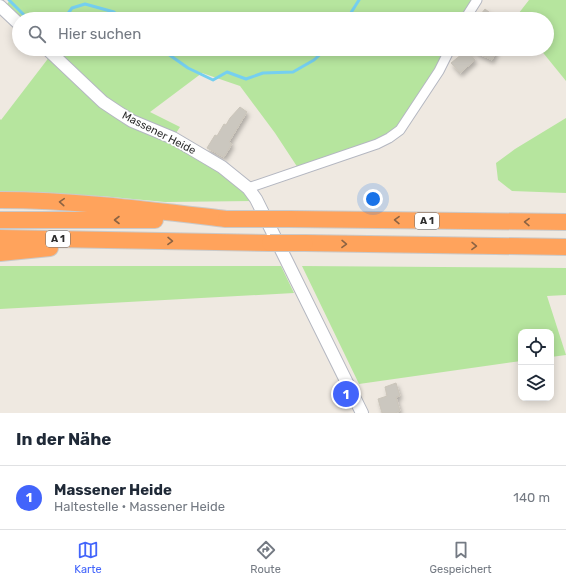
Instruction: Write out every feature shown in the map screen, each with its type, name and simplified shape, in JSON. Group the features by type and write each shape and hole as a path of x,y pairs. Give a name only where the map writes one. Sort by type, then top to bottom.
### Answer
{"highway":[{"path":"0,200 100,204 226,220"},
{"name":"A 1","path":"0,220 289,219 566,222"},
{"name":"A 1","path":"0,238 566,247"},
{"path":"0,253 117,240"}],"street":[{"path":"470,12 477,0"},
{"path":"0,6 12,17"},
{"name":"Massener Heide","path":"54,56 103,102 132,121 173,138 185,145 222,167 248,188 259,206 362,413"},
{"path":"248,188 377,144 389,138 400,130 439,71 446,56"}],"green space":[{"path":"10,0 475,0 467,12 12,13 5,7"},
{"path":"529,0 566,0 566,81 546,56 554,56 554,12 520,12"},
{"path":"50,56 101,103 171,141 232,178 253,201 165,202 101,196 0,194 0,119 1,120"},
{"path":"60,56 444,56 399,128 387,135 298,168 275,133 240,86 202,73 150,112 180,127 174,136 120,110"},
{"path":"566,118 566,193 512,191 498,180 496,163 515,149"},
{"path":"0,266 281,266 294,293 0,309"},
{"path":"302,266 566,268 566,295 547,296 566,355 554,357 554,329 518,329 518,361 359,384"}],"building":[{"path":"460,56 472,56 475,60 460,73 451,63"},
{"path":"483,56 494,56 492,60"},
{"path":"240,107 247,112 229,142 232,144 224,157 207,148 215,135 217,136 224,124 226,125"},
{"path":"396,383 400,396 396,397 400,411 395,413 382,413 378,399 387,396 385,387"}],"waterway":[{"path":"9,0 21,12"},
{"path":"351,12 359,0"},
{"path":"69,12 72,8 85,4 114,12"},
{"path":"171,56 188,68 213,80 227,72 246,79 263,73 293,72 318,56"}],"place":[{"name":"Massener Heide","path":"346,394"}]}
